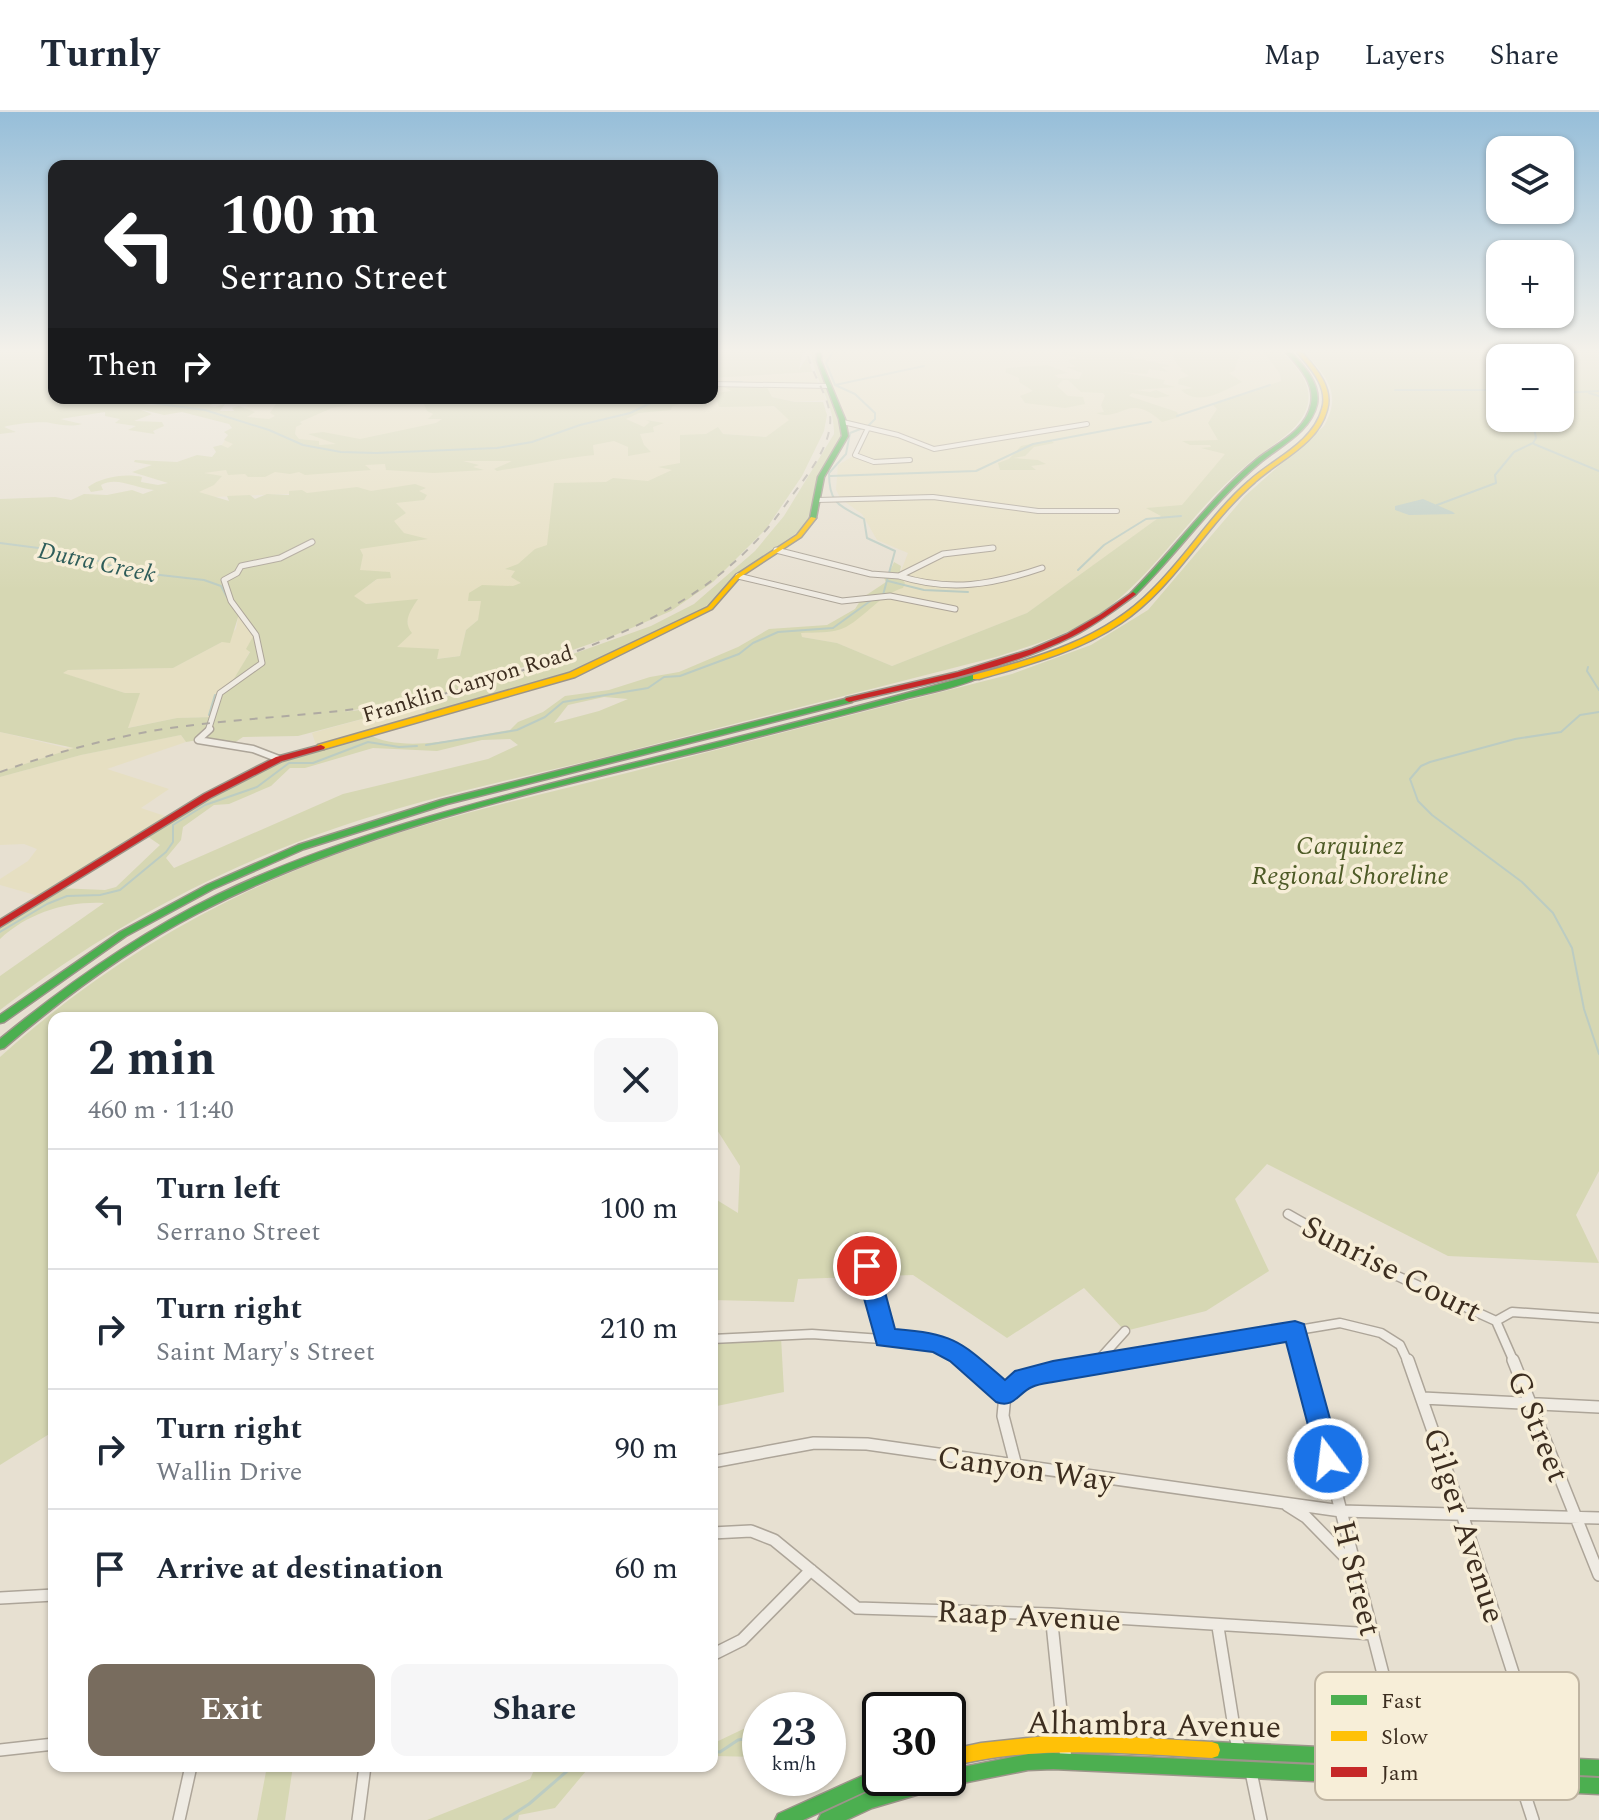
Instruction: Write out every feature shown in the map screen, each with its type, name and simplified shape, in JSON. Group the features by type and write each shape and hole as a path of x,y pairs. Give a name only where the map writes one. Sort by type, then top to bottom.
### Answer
{"main road":[{"name":"Franklin Canyon Road","path":"0,924 207,796 279,759 572,675 694,618 710,608 738,576 799,536 813,519 822,500 821,477 845,436 844,431"},
{"path":"0,1020 70,968 157,914 230,877 319,840 424,808 987,665 1037,649 1087,626 1130,597 1229,487 1294,431"},
{"path":"0,1045 72,987 143,940 226,894 322,853 426,820 1007,669 1048,656 1099,633 1148,599 1243,489 1310,431"},
{"name":"Alhambra Avenue","path":"966,1755 1030,1743 1064,1742 1315,1756"},
{"name":"Alhambra Avenue","path":"966,1774 1028,1762 1067,1762 1315,1774"},
{"name":"Alhambra Avenue","path":"1579,1767 1599,1768"},
{"path":"784,1820 862,1784"},
{"name":"Alhambra Avenue","path":"1579,1785 1599,1786"},
{"name":"Alhambra Avenue","path":"827,1820 884,1796"}],"street":[{"path":"867,431 855,455 872,461 910,460"},
{"path":"880,431 934,449 1046,431"},
{"path":"822,500 933,497 1038,511 1117,511"},
{"path":"279,759 253,749 198,740 211,728 220,693 262,663 256,633 239,613 225,589 224,580 237,573 241,566 280,558 312,542"},
{"path":"899,576 919,562 952,550 993,548"},
{"path":"776,550 883,576 899,576 924,585 963,588 991,586 1042,568"},
{"path":"738,576 842,601 859,602 870,595 887,596 936,608 955,609"},
{"name":"Sunrise Court","path":"1288,1214 1395,1275 1496,1321"},
{"path":"858,1238 885,1338"},
{"path":"1496,1321 1512,1312 1599,1318"},
{"name":"G Street","path":"1496,1321 1533,1404 1599,1575"},
{"name":"Gilger Avenue","path":"1295,1331 1340,1323 1381,1333 1400,1345 1423,1398 1513,1672"},
{"path":"1095,1364 1125,1331"},
{"path":"1016,1466 1003,1416 1005,1395 1024,1378 1295,1331"},
{"name":"H Street","path":"1295,1331 1383,1672"},
{"path":"718,1339 812,1334 937,1343 958,1354 1005,1395"},
{"path":"1423,1398 1599,1407"},
{"name":"Canyon Way","path":"718,1461 814,1443 867,1444 1341,1511 1463,1517 1599,1518"},
{"path":"1286,1504 1306,1517 1356,1568"},
{"name":"Raap Avenue","path":"718,1532 751,1531 774,1540 857,1608 1051,1614 1218,1627 1373,1634"},
{"path":"718,1652 742,1640 811,1570"},
{"path":"0,1598 48,1595"},
{"path":"1051,1614 1067,1762"},
{"path":"1218,1627 1236,1740 1251,1772 1261,1820"},
{"path":"0,1750 48,1745"},
{"path":"179,1820 190,1772"},
{"path":"358,1820 364,1772"},
{"path":"1527,1800 1533,1820"}],"shaded area":[{"path":"231,431 776,431 767,437 723,434 681,480 466,630 460,656 436,659 438,649 396,648 408,628 407,615 417,600 365,604 353,596 376,580 332,580 335,492 188,498"},
{"path":"867,431 1214,431 1226,452 1182,506 1148,508 1162,516 1027,613 892,666 837,643 802,637 800,633 829,632 845,627 893,590 903,588 899,576 908,553 877,540 862,514 841,499 836,490 838,465 855,455"},
{"path":"1423,499 1455,514 1409,515 1395,510 1395,506"},
{"path":"239,613 256,633 247,649 250,651 214,717 177,718 127,728 139,693 125,693 62,673 68,670 173,668 222,642 236,629"},
{"path":"426,707 425,719 317,748 312,733 377,715"},
{"path":"0,732 66,748 81,746 0,772"},
{"path":"181,735 186,742 107,769 169,789 141,808 171,818 42,897 0,885 0,879 28,861 37,849 24,844 0,845 0,777 81,755"}],"green space":[{"path":"295,431 299,439 319,441 319,445 336,444 308,434 323,432 360,439 399,431 654,431 640,434 651,452 628,456 628,447 614,441 593,445 594,455 497,471 494,469 512,461 463,461 479,465 473,467 484,470 434,473 386,470 385,464 365,465 371,470 305,475 275,472 265,477 228,475 226,470 204,473 222,476 214,485 199,492 229,501 227,496 250,495 255,499 267,494 289,495 289,491 302,490 307,493 357,487 371,491 415,484 426,488 419,491 427,495 424,500 396,503 406,513 394,521 404,533 428,539 360,549 363,555 360,570 390,572 391,578 377,579 354,596 366,604 418,599 408,620 412,633 397,647 439,649 437,659 460,656 466,630 478,620 481,601 468,601 469,593 482,585 513,586 521,583 511,577 515,571 505,569 518,564 535,549 547,545 554,483 606,482 613,478 648,481 672,470 658,467 680,463 680,435 721,431 723,434 766,437 775,431 824,431 802,476 766,529 713,582 671,611 613,636 442,695 342,712 405,705 464,693 651,626 694,604 755,551 784,516 834,431 842,431 842,438 820,473 807,522 798,532 734,577 704,610 564,676 425,718 426,707 377,715 298,736 243,737 231,745 198,740 186,742 181,735 81,755 0,777 0,772 74,748 0,732 0,499 55,497 71,500 84,494 107,495 132,490 143,494 154,490 120,482 101,485 103,490 91,492 88,487 107,478 121,476 142,477 141,482 158,485 168,483 132,472 152,465 135,460 177,462 197,455 212,457 216,452 213,447 221,445 228,448 233,444 224,440 228,435 224,432","holes":["239,614 255,633 246,649 250,652 229,687 220,693 214,717 177,718 128,728 140,693 125,693 63,673 68,670 173,668 222,642 230,643"]},
{"path":"1213,431 1291,431 1229,481 1119,599 1074,628 996,657 439,797 339,827 249,862 162,905 79,954 0,1010 0,976 104,903 76,904 48,910 23,922 0,939 0,924 57,888 105,890 116,887 160,845 144,834 279,759 368,734 383,740 418,744 510,730 518,722 543,712 565,696 609,690 679,672 738,647 769,629 827,625 855,609 862,598 886,582 883,576 890,571 894,562 901,566 899,576 905,583 903,588 888,595 846,627 830,632 801,633 802,637 837,643 892,666 1027,613 1161,516 1146,508 1182,505 1225,454 1201,448 1210,445 1190,445 1182,441 1218,440","holes":["604,697 628,699 599,711 554,723 568,705","510,739 518,745 488,759 343,794 174,868 166,858 181,840 183,827 214,805 229,804 271,786 290,768 305,768 373,748 437,751 482,740"]},
{"name":"Carquinez Regional Shoreline","path":"1319,431 1599,431 1599,1171 1576,1215 1599,1263 1448,1256 1267,1164 1235,1199 1269,1271 1206,1311 1125,1331 1084,1288 1007,1338 913,1275 798,1279 794,1302 718,1300 718,1201 738,1213 740,1166 718,1131 718,1012 54,1012 120,964 207,912 252,889 346,851 487,808 1012,674 1091,645 1148,610 1245,496"},
{"path":"1050,440 1054,443 1034,447 1025,456 1013,458 1038,460 1046,464 1031,466 1036,470 1000,470 998,463 1009,459 1021,446"},
{"name":"Carquinez Regional Shoreline","path":"48,1017 48,1435 0,1465 0,1057"},
{"path":"781,1337 784,1392 718,1406 718,1339"},
{"path":"742,1730 742,1757 718,1756 718,1741"},
{"path":"266,1772 292,1772 285,1820 257,1820"},
{"path":"533,1772 585,1772 555,1808 519,1815 518,1820 427,1820 530,1779"}],"waterway":[{"path":"271,431 303,445 341,452 376,453 497,448 532,442 564,431"},
{"path":"856,431 850,433 846,454 829,473 829,483 837,502 864,519 867,538 895,551 883,595"},
{"path":"830,476 976,471 1033,444 1104,431"},
{"path":"1437,505 1496,483 1495,475 1514,452 1533,443 1535,432"},
{"path":"1534,444 1599,471"},
{"path":"1078,570 1104,545 1146,519 1181,516"},
{"name":"Dutra Creek","path":"0,543 77,553 125,571 204,580 221,586 227,597"},
{"path":"888,581 924,590 968,592"},
{"path":"426,745 517,730 545,717 563,702 648,688 664,677 680,676 739,654 753,643 778,632 833,628 873,599"},
{"path":"1588,667 1587,671 1599,690"},
{"name":"Dutra Creek","path":"209,715 215,695"},
{"path":"1599,712 1580,715 1561,732 1515,739 1430,762 1421,766 1410,779 1418,801 1432,815 1522,882 1553,913 1572,948 1584,1009 1599,1054"},
{"path":"0,932 47,904 67,896 100,895 120,890 166,852 173,842 173,825 205,805 257,787 289,763 313,763 368,742 399,747 417,746"},
{"path":"718,1752 742,1739"},
{"path":"504,1820 529,1804 566,1772"}],"railway":[{"path":"0,772 81,747 143,733 374,707 440,695 544,663 614,636 678,603 737,560 763,534 806,477 819,457 829,431"}],"traffic: fast":[{"path":"813,518 821,477 845,436 844,431"},
{"path":"1133,594 1226,491 1298,431"},
{"path":"0,1045 78,983 191,912 263,878 347,845 477,806 976,677"},
{"path":"0,1020 123,934 210,887 301,847 444,802 849,700"},
{"path":"1212,1750 1315,1755"},
{"path":"966,1774 1028,1762 1053,1761 1315,1773"},
{"path":"1579,1767 1599,1768"},
{"path":"784,1820 862,1784"},
{"path":"1579,1785 1599,1786"},
{"path":"827,1820 884,1796"}],"traffic: slow":[{"path":"976,677 1067,648 1118,622 1156,591 1234,498 1313,431"},
{"path":"321,747 572,675 710,608 738,576 799,536 813,518"},
{"path":"966,1754 1046,1744 1212,1750"}],"traffic: jam":[{"path":"849,700 961,673 1034,650 1102,617 1133,594"},
{"path":"0,924 207,796 279,759 321,747"}],"route":[{"path":"867,1266 885,1338 937,1343 958,1354 1005,1395 1024,1378 1053,1371 1295,1331 1328,1459"}]}
